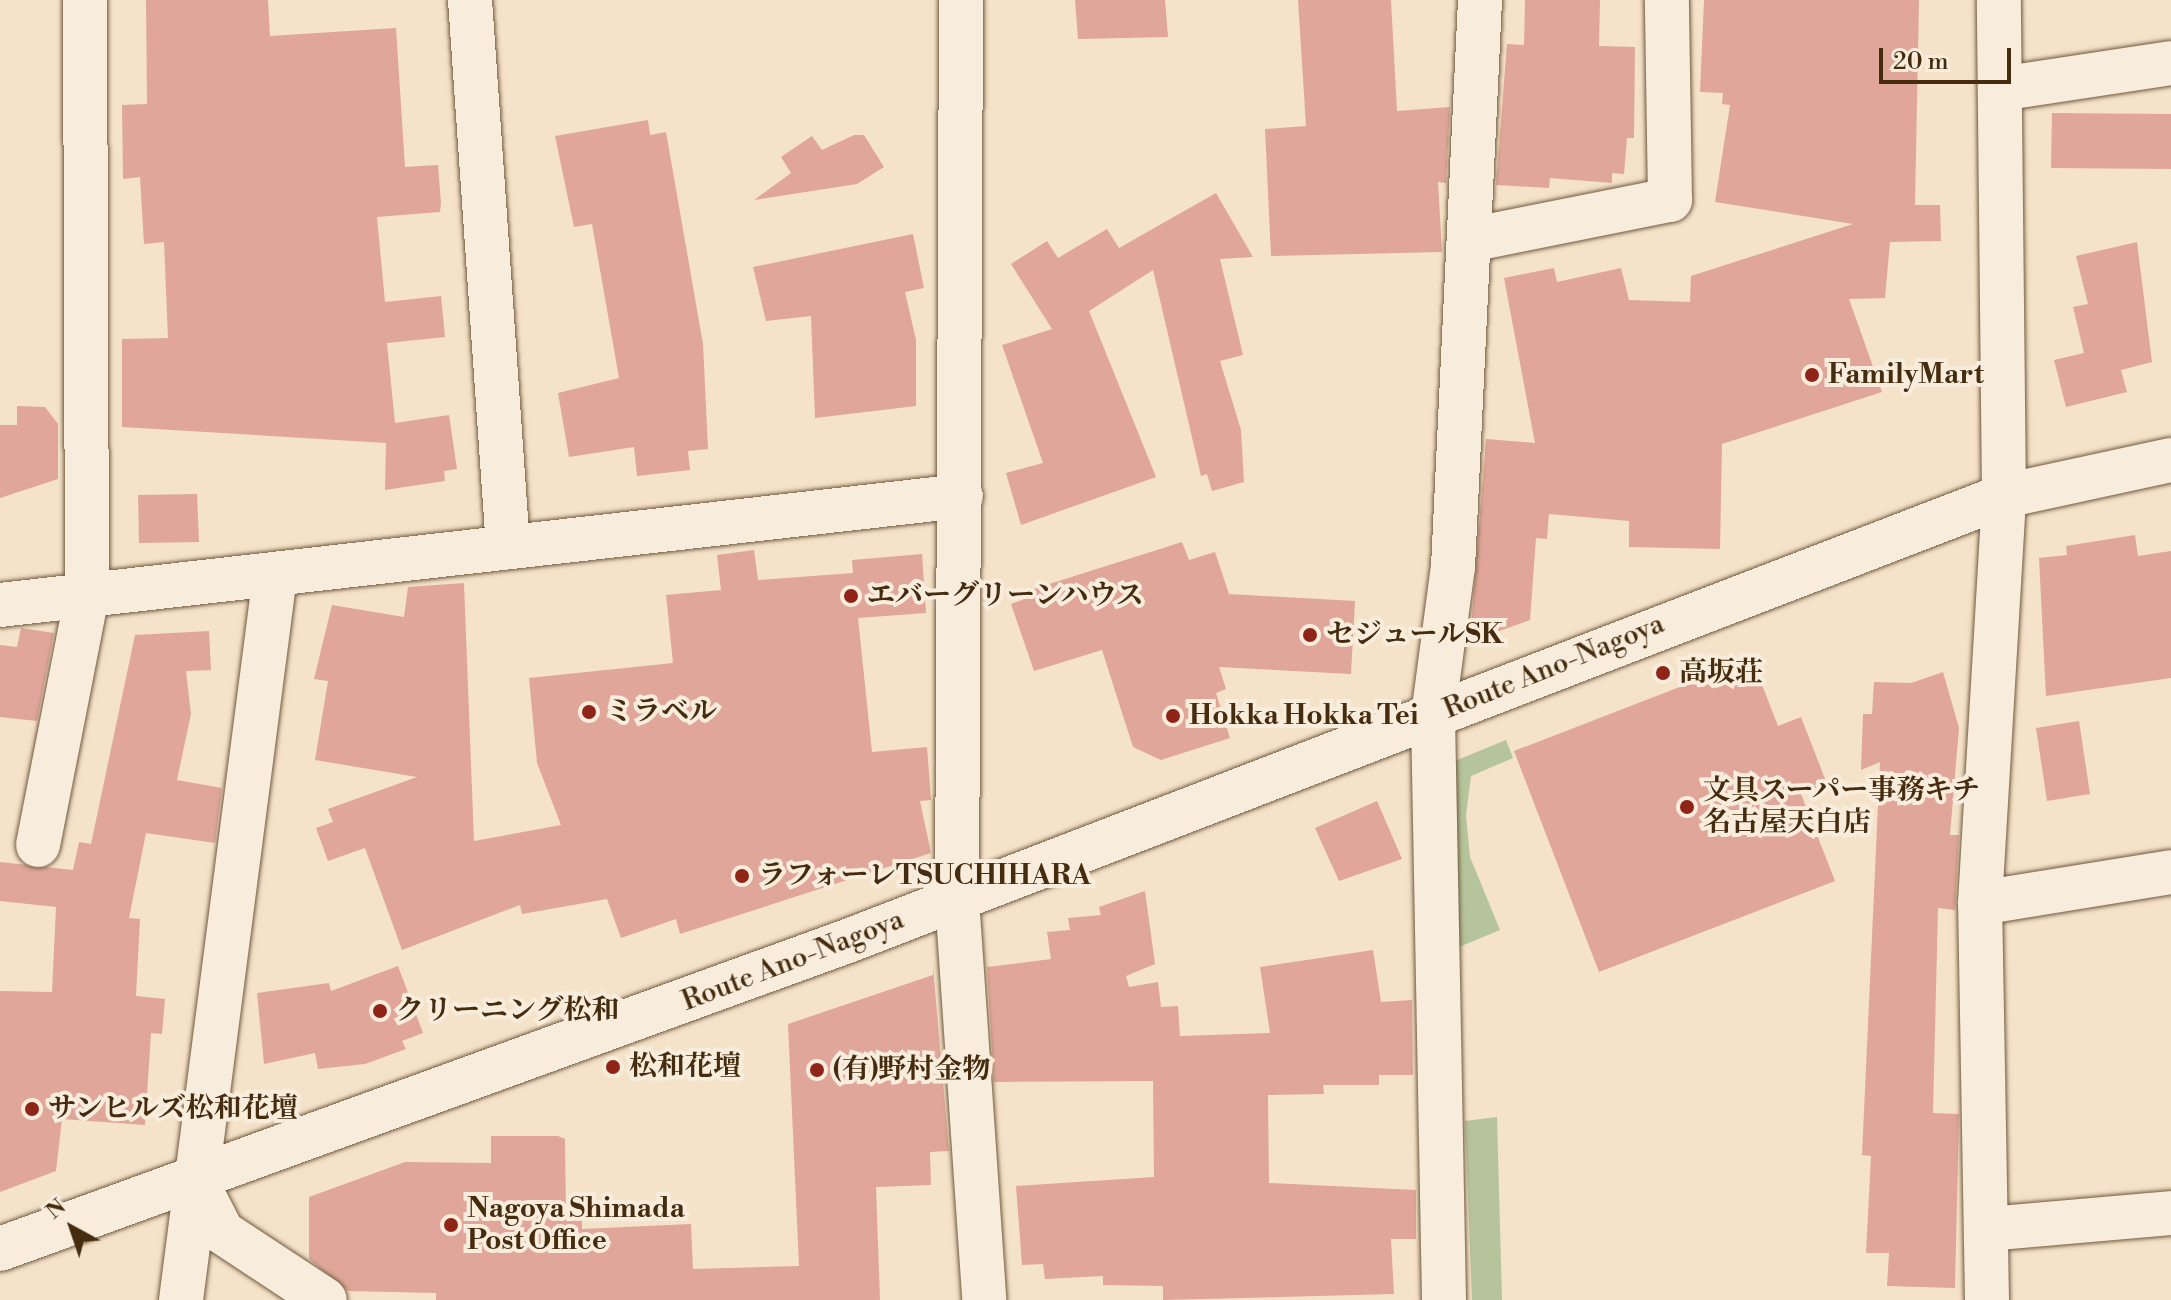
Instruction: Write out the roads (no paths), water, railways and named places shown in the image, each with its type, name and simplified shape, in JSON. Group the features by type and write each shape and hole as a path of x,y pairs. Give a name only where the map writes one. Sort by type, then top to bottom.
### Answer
{"street":[{"path":"38,845 87,596 85,0"},
{"path":"470,0 508,547"},
{"path":"961,0 957,899 984,1300"},
{"path":"1444,1300 1433,716 1453,567 1474,239 1480,0"},
{"path":"1474,239 1670,200 1667,0"},
{"path":"1987,1300 1980,903 2004,496 1999,0"},
{"path":"2000,89 2171,63"},
{"name":"Route Ano-Nagoya","path":"0,1249 193,1177 310,1140 957,899 2004,496 2171,460"},
{"path":"0,605 961,496"},
{"path":"181,1300 193,1177 239,888 275,575"},
{"path":"1980,903 2171,872"},
{"path":"193,1177 222,1232 325,1300"},
{"path":"1988,1229 2171,1213"}],"place":[{"name":"FamilyMart","path":"1812,375"},
{"name":"エバーグリーンハウス","path":"851,596"},
{"name":"セジュールSK","path":"1310,635"},
{"name":"高坂荘","path":"1663,673"},
{"name":"ミラベル","path":"589,712"},
{"name":"Hokka Hokka Tei","path":"1173,716"},
{"name":"文具スーパー事務キチ 名古屋天白店","path":"1687,807"},
{"name":"ラフォーレTSUCHIHARA","path":"742,876"},
{"name":"クリーニング松和","path":"380,1011"},
{"name":"松和花壇","path":"613,1067"},
{"name":"(有)野村金物","path":"817,1070"},
{"name":"サンヒルズ松和花壇","path":"32,1109"},
{"name":"Nagoya Shimada Post Office","path":"451,1225"}]}
